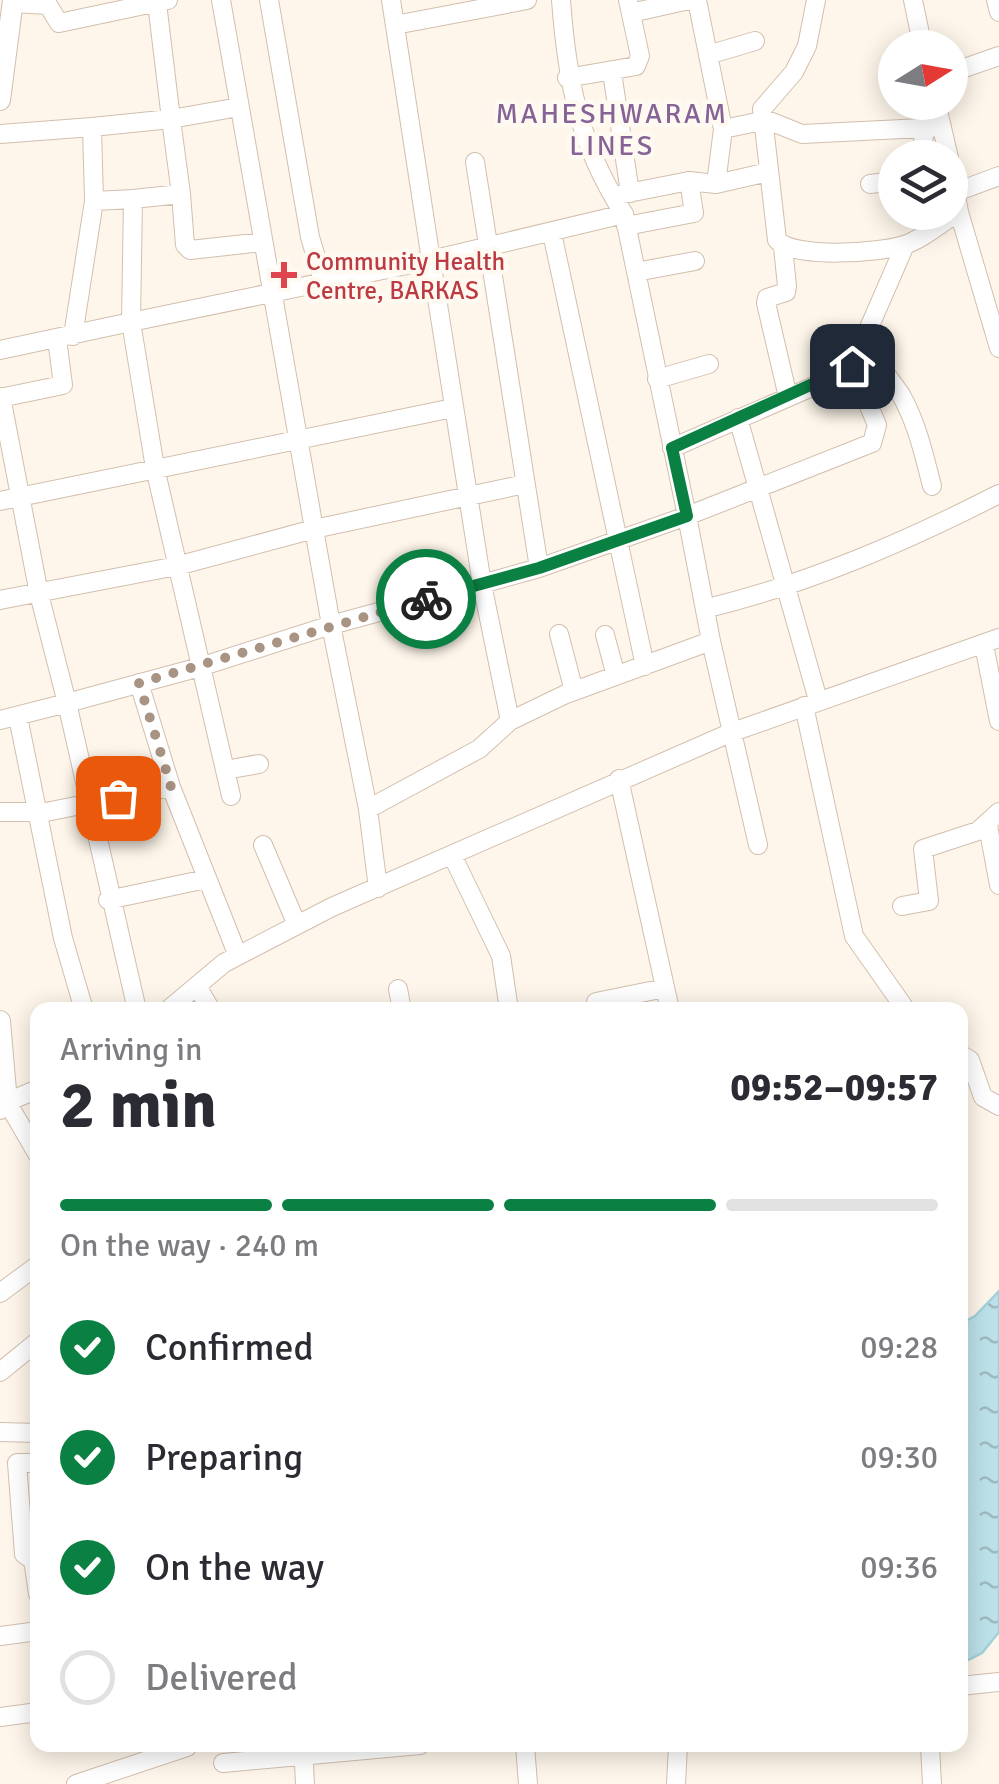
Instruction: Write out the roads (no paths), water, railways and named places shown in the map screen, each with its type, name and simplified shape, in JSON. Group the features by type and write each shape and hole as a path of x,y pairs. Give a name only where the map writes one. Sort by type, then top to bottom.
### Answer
{"street":[{"path":"221,0 270,295 368,809 378,888"},
{"path":"269,0 310,237 324,284"},
{"path":"392,0 466,500 510,721"},
{"path":"395,25 527,0"},
{"path":"561,0 567,78 575,114 597,172 621,195"},
{"path":"567,78 612,72 639,62 630,6 689,0"},
{"path":"697,0 724,129 716,184"},
{"path":"788,397 766,303 770,295 786,292 787,286 784,247 775,233 762,120 766,101 794,72 807,46 816,0"},
{"path":"912,0 920,30"},
{"path":"996,0 999,12"},
{"path":"0,100 12,2 48,5 58,24 153,3 185,246 190,250 263,242"},
{"path":"708,54 756,40"},
{"path":"968,67 999,56"},
{"path":"612,72 625,220 708,608 730,732 758,845"},
{"path":"0,134 171,119 238,107"},
{"path":"575,114 617,108"},
{"path":"724,129 762,120 772,120 788,132 802,134 933,128"},
{"path":"928,140 934,120"},
{"path":"92,127 94,201 65,338 63,384 1,398 9,498 39,594 92,803 108,900 135,1002"},
{"path":"933,128 939,140"},
{"path":"474,162 539,568"},
{"path":"621,195 689,181 716,184 768,172"},
{"path":"968,188 999,176"},
{"path":"0,350 324,284 552,232 694,213 689,181"},
{"path":"870,184 878,183"},
{"path":"94,201 181,194"},
{"path":"134,199 131,322 155,468 231,796"},
{"path":"672,448 852,366 905,245 921,230"},
{"path":"966,230 992,298 999,348"},
{"path":"552,232 615,542 645,666"},
{"path":"784,247 862,252 905,245"},
{"path":"636,272 695,261"},
{"path":"866,334 874,362 900,394 915,424 932,486"},
{"path":"658,379 709,364"},
{"path":"82,1002 63,938 36,809 9,719 539,568 687,516 872,443 877,425 852,366"},
{"path":"9,498 453,408"},
{"path":"738,418 811,703 854,936 900,1002"},
{"path":"0,600 177,566 314,529 466,500 525,484"},
{"path":"708,608 784,590 918,534 999,494"},
{"path":"559,634 574,691"},
{"path":"605,635 616,676"},
{"path":"368,809 479,749 510,721 574,691 711,641"},
{"path":"178,1002 238,956 297,925 620,779 730,732 992,642 999,720"},
{"path":"139,683 171,786 238,956"},
{"path":"225,770 259,764"},
{"path":"620,779 668,1002"},
{"path":"0,812 46,812 171,786"},
{"path":"902,906 929,901 923,848 994,819 999,885"},
{"path":"263,846 297,925"},
{"path":"452,855 502,956 509,1002"},
{"path":"108,900 206,879"},
{"path":"197,986 206,1002"},
{"path":"596,1002 665,988"},
{"path":"398,990 400,1002"},
{"path":"0,1021 4,1105 30,1143"},
{"path":"968,1059 983,1097 999,1106"},
{"path":"4,1105 30,1092"},
{"path":"0,1293 30,1271"},
{"path":"0,1372 30,1348"},
{"path":"0,1432 30,1433"},
{"path":"30,1463 16,1463 24,1554 30,1553"},
{"path":"0,1636 30,1632"},
{"path":"968,1685 999,1682"},
{"path":"0,1717 30,1713"},
{"path":"76,1784 172,1752"},
{"path":"223,1763 291,1752"},
{"path":"303,1752 305,1784"},
{"path":"526,1752 528,1784"},
{"path":"676,1784 678,1752"},
{"path":"930,1752 932,1784"}],"water":[{"path":"999,1291 999,1632 982,1653 968,1660 968,1320"}],"place":[{"name":"Community Health Centre, BARKAS","path":"284,275"}],"district":[{"name":"MAHESHWARAM LINES","path":"612,129"}]}
